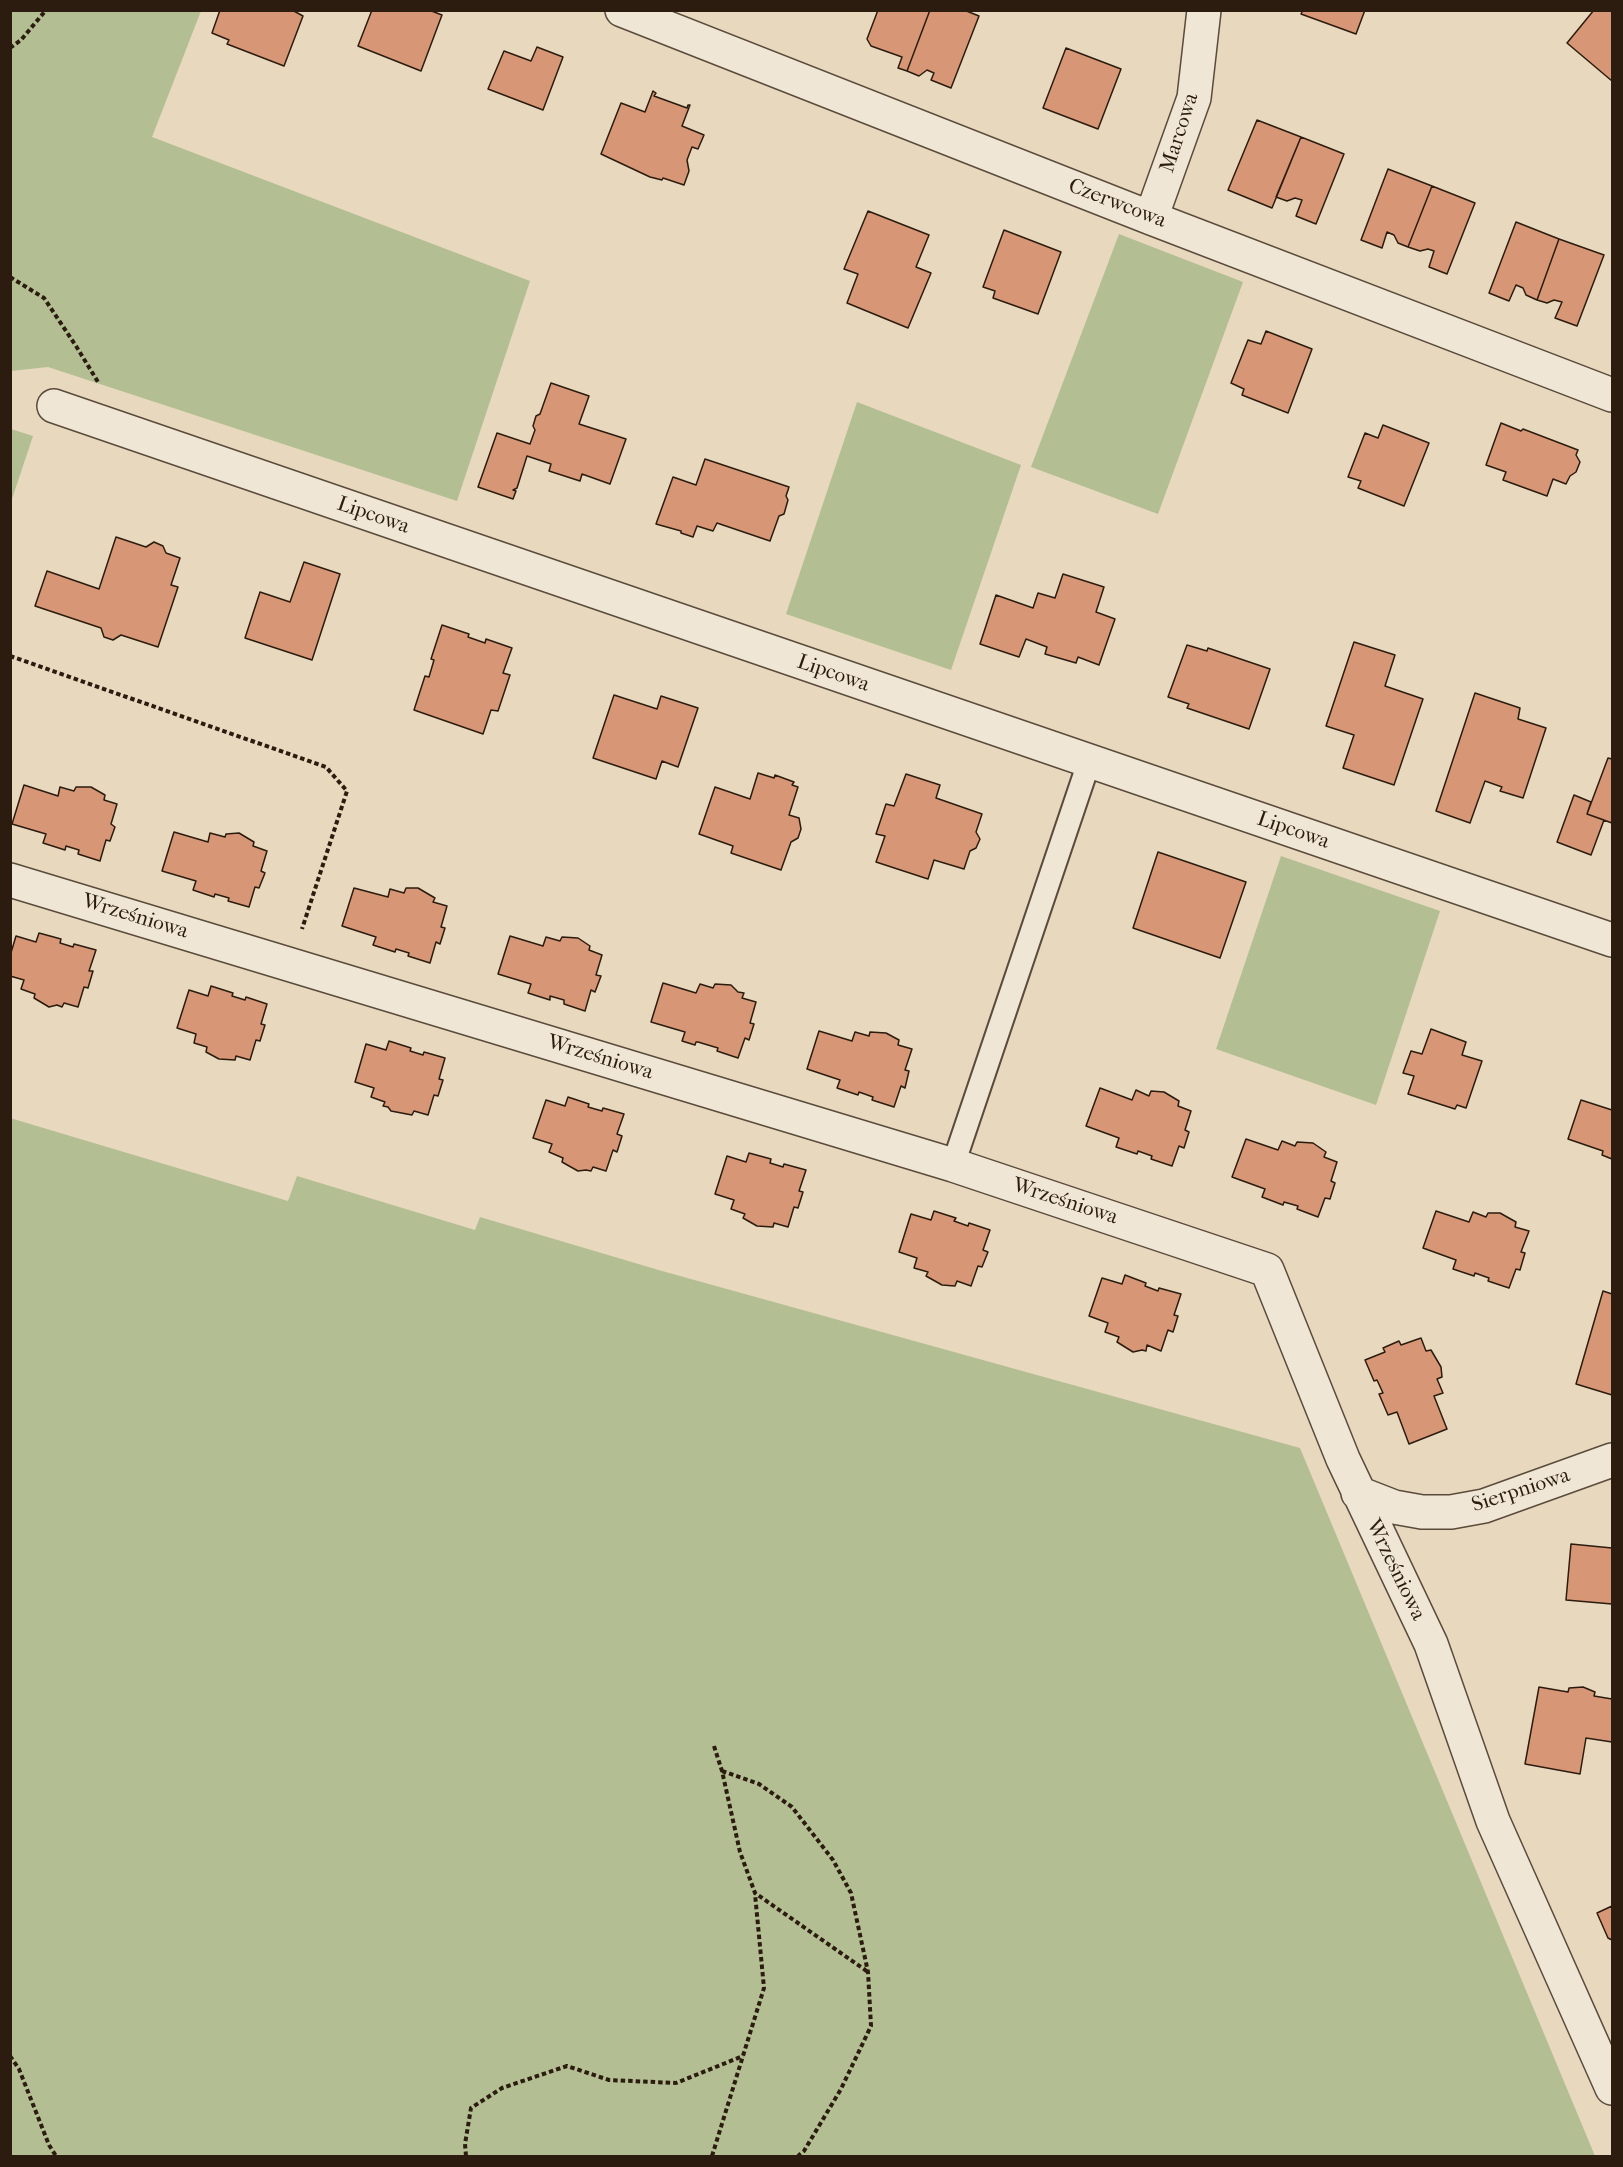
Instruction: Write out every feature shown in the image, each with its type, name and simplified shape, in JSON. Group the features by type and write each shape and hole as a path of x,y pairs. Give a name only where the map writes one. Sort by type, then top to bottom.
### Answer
{"street":[{"name":"Czerwcowa","path":"622,10 1151,218 1612,395"},
{"name":"Marcowa","path":"1151,218 1194,98 1204,10"},
{"name":"Lipcowa","path":"54,406 1612,940"},
{"name":"Wrześniowa","path":"10,880 953,1165 1267,1270 1358,1493 1431,1644 1494,1821 1612,2088"},
{"name":"Sierpniowa","path":"1358,1493 1394,1508 1422,1512 1451,1512 1484,1506 1612,1460"}],"lane":[{"path":"953,1165 1089,762"}],"path":[{"path":"10,48 21,40 45,10"},
{"path":"10,276 44,298 104,393 114,427"},
{"path":"10,656 326,767 347,791 290,964"},
{"path":"712,2157 765,1989 755,1893 740,1852 722,1771 714,1746"},
{"path":"722,1771 759,1784 792,1807 832,1860 851,1893 868,1972 871,2026 841,2089 804,2151 798,2157"},
{"path":"755,1893 868,1972"},
{"path":"466,2157 465,2144 471,2108 502,2088 567,2066 609,2080 676,2083 743,2055"},
{"path":"10,2056 19,2069 49,2145 56,2157"}],"green space":[{"path":"10,11 201,11 152,137 530,281 457,501 48,367 11,371"},
{"path":"1119,234 1243,282 1158,514 1031,467"},
{"path":"857,402 1021,465 951,670 786,614"},
{"path":"10,429 33,436 11,502"},
{"path":"1281,856 1440,911 1376,1105 1216,1049"},
{"path":"10,1118 288,1201 297,1176 475,1230 480,1217 662,1271 1300,1448 1595,2156 11,2156"}],"building":[{"path":"220,10 292,10 303,16 284,66 227,44 229,40 212,33"},
{"path":"372,10 429,10 442,15 421,71 358,46"},
{"path":"878,10 930,10 907,71 898,68 902,57 871,46 867,39"},
{"path":"930,10 964,10 979,16 951,88 931,80 934,73 927,70 919,76 907,71"},
{"path":"1303,10 1365,10 1356,34 1301,14"},
{"path":"1594,10 1612,10 1612,81 1567,43"},
{"path":"537,47 563,57 543,110 488,89 504,51 531,61"},
{"path":"1066,48 1121,69 1098,129 1043,108"},
{"path":"653,91 656,93 654,96 687,108 690,105 682,126 704,135 698,149 692,147 687,160 689,171 684,185 663,178 662,180 650,177 601,154 621,103 645,112"},
{"path":"1257,120 1301,137 1272,208 1228,190"},
{"path":"1301,137 1344,154 1316,224 1296,216 1302,200 1295,198 1287,201 1276,197"},
{"path":"1388,169 1432,186 1408,247 1398,243 1394,235 1387,232 1382,248 1361,240"},
{"path":"1432,186 1475,203 1447,274 1429,267 1434,251 1428,249 1420,251 1408,247"},
{"path":"868,211 929,235 916,267 931,273 908,328 847,303 858,274 844,269"},
{"path":"1516,222 1559,239 1537,300 1526,295 1523,288 1516,285 1509,301 1489,293"},
{"path":"1004,230 1061,252 1038,314 993,298 995,291 983,287"},
{"path":"1559,239 1604,255 1577,326 1555,318 1562,302 1554,300 1547,303 1537,300"},
{"path":"1266,331 1312,349 1288,413 1242,395 1244,389 1231,383 1248,340 1261,344"},
{"path":"551,383 589,396 579,424 626,439 610,484 582,474 580,481 549,471 551,464 527,456 517,488 513,490 516,491 513,499 478,487 497,433 530,444 535,430 533,426 536,416 540,414"},
{"path":"1501,423 1578,450 1576,455 1580,462 1576,472 1570,476 1566,484 1553,479 1547,496 1503,480 1506,472 1486,465"},
{"path":"1383,425 1429,443 1404,506 1358,488 1361,481 1348,477 1365,433 1378,438"},
{"path":"705,459 789,487 784,514 779,516 770,541 717,523 713,531 697,526 693,537 656,524 673,477 696,485"},
{"path":"116,537 146,547 154,542 163,546 166,553 180,558 171,585 178,587 158,647 121,635 113,640 104,637 101,628 35,606 47,571 99,589"},
{"path":"304,562 340,574 312,660 245,638 260,592 290,602"},
{"path":"1063,574 1104,587 1096,612 1115,619 1099,665 1078,657 1076,663 1045,654 1047,647 1026,639 1019,657 980,644 996,595 1033,608 1038,593 1055,598"},
{"path":"442,625 469,634 468,637 485,643 486,639 512,648 503,673 510,675 498,711 491,710 483,734 414,710 425,676 429,677 434,660 431,659"},
{"path":"1354,642 1395,655 1385,686 1423,699 1394,785 1343,768 1354,735 1326,726"},
{"path":"1187,645 1207,651 1208,648 1270,669 1249,729 1187,708 1189,704 1168,697"},
{"path":"1475,693 1520,708 1518,719 1546,728 1523,798 1500,791 1502,787 1485,781 1470,823 1436,811"},
{"path":"614,695 657,709 661,696 698,708 678,767 662,761 656,779 593,758"},
{"path":"1608,758 1612,759 1612,823 1587,814"},
{"path":"758,773 774,778 775,775 794,782 792,785 798,787 789,815 799,818 801,829 798,838 791,842 781,870 731,853 733,846 699,834 715,787 750,799"},
{"path":"906,774 940,785 936,798 982,814 976,832 980,839 976,848 970,851 964,869 934,860 928,879 876,862 885,836 876,834 886,804 894,806"},
{"path":"24,785 58,796 60,787 74,791 76,787 91,787 105,795 104,800 117,804 111,824 115,827 110,841 106,840 100,861 78,854 79,850 66,846 65,850 43,843 46,834 12,824"},
{"path":"1574,795 1591,802 1587,814 1604,820 1591,855 1557,842"},
{"path":"174,832 208,842 210,833 225,837 226,834 239,833 254,842 253,846 267,851 261,871 265,873 259,888 255,887 249,907 228,901 229,898 215,894 214,897 193,890 196,881 162,871"},
{"path":"1158,852 1246,882 1220,958 1133,928"},
{"path":"354,888 388,897 390,889 404,893 406,888 418,888 435,898 433,902 447,906 441,927 445,928 440,944 436,942 430,963 408,956 409,953 396,949 395,952 373,945 376,937 342,926"},
{"path":"39,933 61,939 60,943 73,947 74,944 96,950 89,971 93,971 88,988 84,987 78,1007 64,1003 62,1007 57,1005 49,1007 34,998 35,994 21,989 24,980 10,976 10,956 16,936 36,942"},
{"path":"510,936 543,946 546,937 560,941 562,937 578,938 590,946 589,950 602,955 596,975 601,976 595,992 591,990 585,1011 564,1004 564,1000 550,996 550,1000 528,993 531,984 498,974"},
{"path":"663,983 696,993 700,984 713,988 715,984 731,985 738,992 744,993 742,998 756,1002 750,1023 754,1024 749,1040 745,1038 738,1058 717,1051 718,1048 698,1042 695,1045 682,1041 685,1032 651,1022"},
{"path":"211,986 233,993 232,996 245,1000 246,997 267,1004 261,1024 265,1025 260,1041 256,1040 250,1060 236,1056 235,1060 219,1059 206,1052 207,1047 194,1043 196,1034 177,1028 189,990 208,996"},
{"path":"1431,1029 1466,1042 1462,1055 1482,1061 1466,1108 1457,1105 1455,1109 1408,1094 1414,1076 1403,1073 1411,1051 1422,1054"},
{"path":"819,1031 852,1041 855,1032 869,1036 870,1032 886,1033 899,1040 898,1045 912,1049 905,1070 909,1071 905,1088 901,1086 894,1107 872,1100 873,1097 859,1092 858,1095 837,1088 840,1080 807,1069"},
{"path":"389,1041 411,1048 410,1051 423,1055 424,1052 445,1058 439,1079 443,1080 438,1096 434,1095 428,1115 414,1111 412,1115 391,1111 388,1107 383,1106 385,1102 371,1097 374,1088 355,1082 366,1044 386,1050"},
{"path":"1100,1088 1132,1100 1136,1090 1149,1096 1151,1091 1164,1092 1179,1101 1178,1106 1191,1111 1185,1130 1189,1132 1184,1148 1179,1146 1172,1166 1151,1159 1152,1156 1138,1151 1137,1154 1116,1147 1119,1138 1086,1126"},
{"path":"568,1097 589,1104 588,1107 602,1111 603,1108 624,1114 617,1134 622,1136 617,1152 613,1150 606,1171 593,1167 591,1171 578,1171 562,1162 563,1158 549,1152 552,1144 533,1138 546,1100 565,1106"},
{"path":"1581,1100 1612,1110 1612,1159 1602,1155 1603,1151 1568,1139"},
{"path":"1246,1139 1278,1150 1282,1141 1295,1146 1297,1142 1313,1143 1326,1152 1324,1157 1337,1162 1331,1181 1335,1183 1330,1199 1325,1198 1318,1217 1297,1209 1298,1206 1284,1202 1283,1205 1262,1197 1265,1189 1232,1177"},
{"path":"749,1153 771,1159 770,1163 783,1167 784,1164 806,1170 799,1191 803,1192 798,1208 794,1207 788,1227 774,1223 773,1227 757,1226 743,1218 745,1214 731,1209 734,1200 715,1194 727,1156 746,1162"},
{"path":"934,1211 956,1218 954,1221 968,1226 969,1223 990,1230 983,1250 988,1252 982,1267 978,1266 971,1286 957,1281 955,1286 942,1285 926,1276 928,1272 914,1268 917,1258 899,1252 911,1214 931,1220"},
{"path":"1436,1211 1469,1222 1473,1212 1486,1217 1488,1213 1500,1213 1516,1222 1515,1227 1529,1231 1521,1252 1525,1253 1520,1270 1516,1269 1509,1288 1488,1281 1489,1278 1475,1273 1474,1276 1453,1269 1456,1260 1423,1248"},
{"path":"1125,1275 1146,1283 1145,1286 1158,1291 1159,1288 1181,1294 1174,1315 1178,1316 1173,1332 1168,1330 1161,1351 1147,1345 1146,1351 1133,1352 1117,1342 1119,1337 1105,1332 1108,1323 1089,1316 1102,1278 1122,1284"},
{"path":"1603,1291 1612,1294 1612,1395 1576,1384"},
{"path":"1421,1338 1426,1351 1431,1350 1441,1367 1442,1377 1437,1379 1443,1393 1434,1396 1447,1429 1409,1444 1397,1412 1388,1415 1379,1394 1383,1393 1377,1380 1374,1381 1365,1360 1385,1352 1383,1348 1399,1341 1401,1345"},
{"path":"1571,1544 1612,1548 1612,1604 1566,1600"},
{"path":"1539,1687 1568,1692 1569,1688 1583,1687 1595,1692 1594,1696 1612,1699 1612,1742 1586,1738 1580,1774 1525,1764"},
{"path":"1612,1906 1612,1940 1608,1938 1597,1913"}]}
